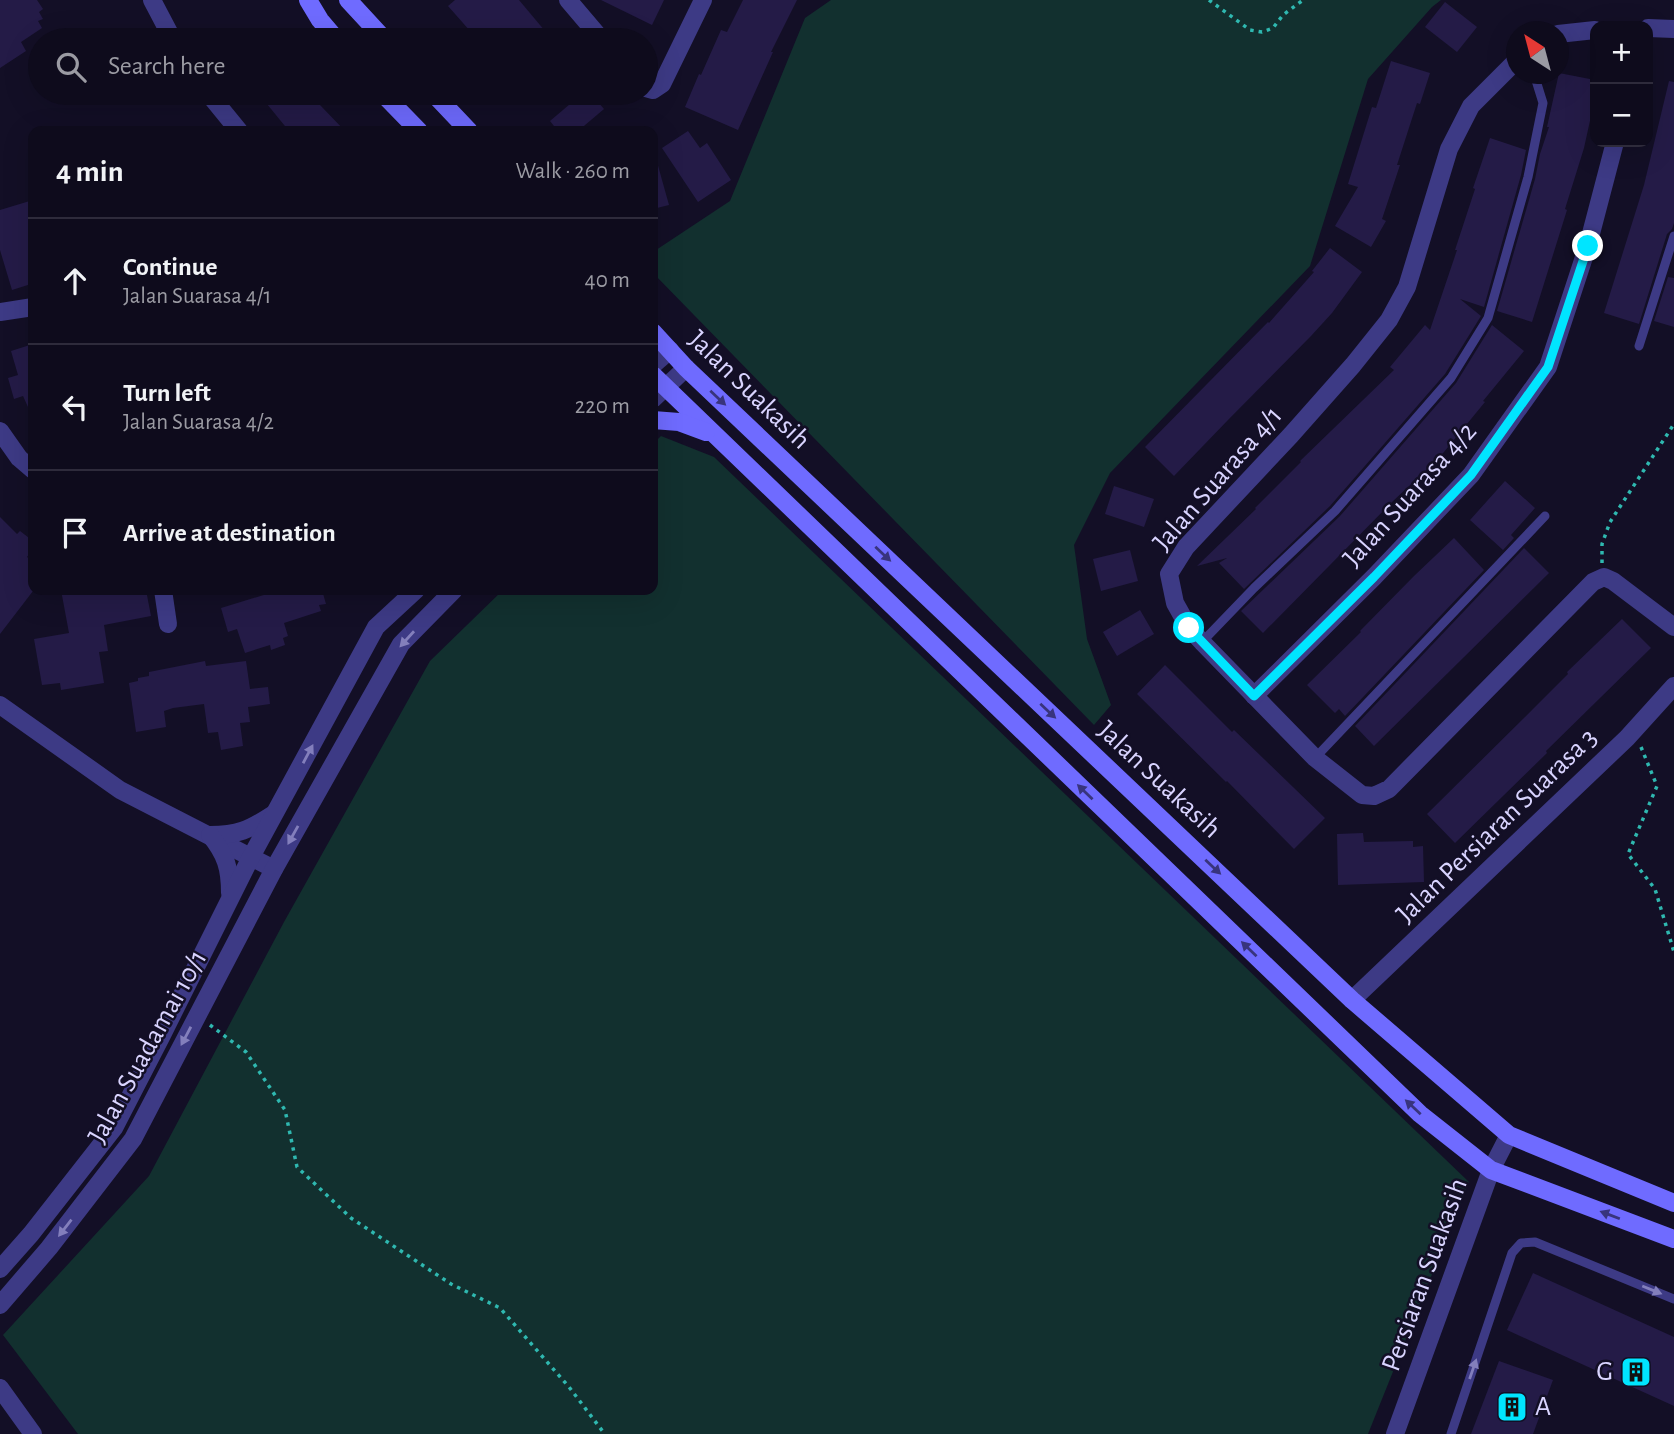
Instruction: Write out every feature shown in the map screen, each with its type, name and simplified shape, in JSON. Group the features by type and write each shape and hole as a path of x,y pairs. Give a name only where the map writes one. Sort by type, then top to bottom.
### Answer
{"main road":[{"path":"308,0 327,28"},
{"path":"348,0 374,28"},
{"path":"394,105 414,126"},
{"path":"444,105 464,126"},
{"name":"Jalan Suakasih","path":"658,338 1352,1000 1509,1135 1674,1203"},
{"name":"Jalan Suakasih","path":"659,394 713,434 1420,1114 1491,1170 1674,1239"},
{"path":"658,420 679,422 713,434"}],"street":[{"path":"152,0 167,28"},
{"path":"568,0 592,28"},
{"path":"658,86 662,84 703,0"},
{"path":"1653,28 1674,29"},
{"path":"1569,33 1590,31"},
{"name":"Jalan Suarasa 4/1","path":"1506,72 1471,106 1449,149 1407,287 1389,320 1292,435 1186,547 1169,574 1175,603 1189,628 1315,758 1362,795 1374,796 1389,789 1593,582 1604,577"},
{"path":"218,105 235,126"},
{"name":"Jalan Suarasa 4/2","path":"1254,696 1374,577 1471,475 1548,367 1588,246 1614,147"},
{"path":"0,312 28,308"},
{"path":"658,361 670,351"},
{"path":"659,394 687,368"},
{"path":"0,431 19,458 28,466"},
{"path":"1604,577 1614,580 1674,627"},
{"path":"164,595 168,624"},
{"name":"Jalan Suadamai 10/1","path":"0,1269 31,1234 114,1128 251,857 376,627 410,595"},
{"name":"Jalan Suadamai 10/1","path":"0,1305 49,1248 133,1139 274,869 401,644 449,595"},
{"name":"Jalan Persiaran Suarasa 3","path":"1352,1000 1627,737 1674,686"},
{"path":"0,705 120,790 274,869"},
{"path":"210,835 227,835 252,828 276,811"},
{"path":"210,835 222,850 230,873 229,900"},
{"name":"Persiaran Suakasih","path":"1395,1434 1491,1170 1509,1135"},
{"path":"0,1388 33,1434"}],"lane":[{"path":"1202,642 1344,500 1451,378 1488,318 1528,177 1543,103 1537,84"},
{"path":"1639,346 1674,236"},
{"path":"1315,758 1545,516"},
{"path":"1451,1434 1512,1253 1521,1243 1535,1242 1674,1299"}],"path":[{"path":"1209,0 1250,30 1262,32 1273,28 1283,15 1303,0"},
{"path":"1604,577 1601,565 1602,544 1611,522 1674,424"},
{"path":"1627,737 1642,748 1657,786 1628,854 1655,889 1674,952"},
{"path":"198,1015 246,1052 285,1110 297,1167 351,1218 451,1284 500,1308 569,1387 604,1433"}],"green space":[{"path":"831,0 1441,0 1368,79 1310,266 1110,473 1074,545 1087,639 1111,705 1094,725 658,278 658,249 730,201 805,18"},
{"path":"661,436 714,457 1469,1182 1368,1434 78,1434 3,1335 149,1176 284,922 430,661 498,595 658,595 658,439"}],"building":[{"path":"0,0 37,0 43,9 39,12 43,19 38,21 42,28 28,28 28,37 21,42 26,51 0,68"},
{"path":"455,0 519,0 542,28 467,28 448,6"},
{"path":"601,0 664,0 652,25"},
{"path":"743,0 797,0 771,52 738,130 685,107 721,30 727,32"},
{"path":"1445,2 1477,27 1457,52 1425,27"},
{"path":"1391,61 1430,73 1420,104 1417,103 1397,165 1400,165 1382,219 1386,221 1371,247 1335,226 1358,187 1348,184 1372,107 1376,108"},
{"path":"1569,75 1590,79 1590,121 1584,148 1532,322 1497,311 1557,84 1569,84"},
{"path":"1669,81 1674,82 1674,223 1667,234 1639,324 1604,313 1644,185"},
{"path":"268,105 320,105 340,126 285,126"},
{"path":"569,105 600,105 604,109 584,126 554,126 550,121"},
{"path":"688,131 700,148 707,143 731,180 698,202 662,148"},
{"path":"1490,138 1526,150 1484,307 1460,299 1481,316 1445,374 1330,506 1244,589 1219,563 1227,558 1197,566 1394,370 1390,367 1425,325 1430,330"},
{"path":"658,166 669,205 658,208"},
{"path":"28,202 28,285 12,290 0,250 0,210"},
{"path":"1330,248 1362,272 1311,336 1174,476 1145,447 1269,323 1314,272 1312,271"},
{"path":"1668,277 1674,278 1674,327 1654,321"},
{"path":"1492,325 1524,351 1439,458 1263,633 1241,611 1340,516 1456,383"},
{"path":"28,346 28,407 23,396 14,399 8,378 18,375 11,351"},
{"path":"1505,481 1535,508 1511,535 1514,538 1503,550 1470,520"},
{"path":"1114,486 1154,499 1144,527 1105,514"},
{"path":"0,517 17,534 20,531 28,537 30,595 0,634"},
{"path":"1454,538 1484,570 1345,716 1339,709 1335,713 1307,685"},
{"path":"1524,548 1549,573 1374,746 1355,726"},
{"path":"1130,550 1138,581 1101,591 1093,559"},
{"path":"62,595 147,595 151,616 104,625 108,651 99,652 104,683 61,690 60,683 42,685 34,639 69,633"},
{"path":"264,595 323,595 326,604 319,605 321,611 284,623 288,636 283,638 285,645 271,650 270,645 245,653 237,629 228,632 221,608"},
{"path":"1140,610 1154,634 1117,656 1103,632"},
{"path":"1622,619 1651,648 1455,843 1427,814"},
{"path":"205,661 206,666 246,661 250,689 268,687 270,704 248,707 250,722 240,723 243,746 221,750 218,732 208,733 204,704 164,711 166,727 136,732 129,683 149,676 149,672"},
{"path":"1165,665 1232,732 1234,730 1325,818 1294,849 1137,694"},
{"path":"1363,833 1364,842 1413,841 1413,847 1423,846 1424,882 1338,885 1337,834"},
{"name":"G","path":"1533,1273 1674,1337 1674,1406 1507,1330"},
{"name":"A","path":"1499,1361 1553,1380 1533,1434 1471,1434"}],"place":[{"name":"G","path":"1636,1372"},
{"name":"A","path":"1512,1407"}],"route":[{"path":"1189,628 1254,696 1374,577 1471,475 1548,367 1588,246"}]}
